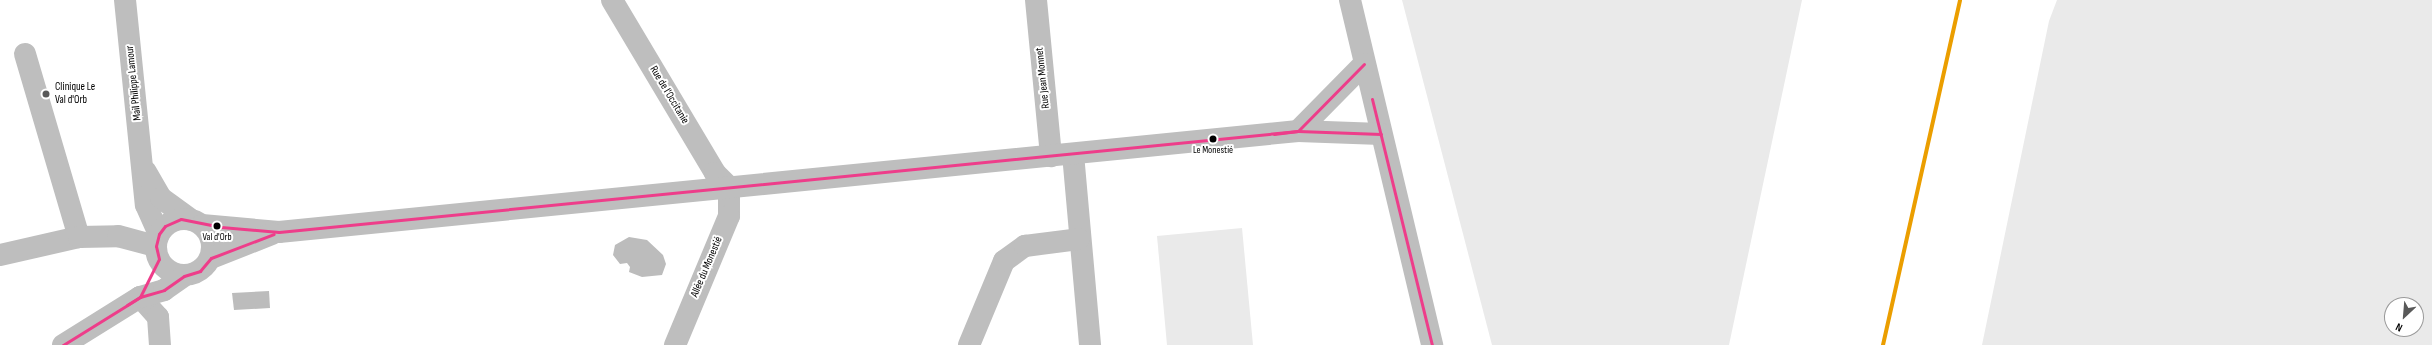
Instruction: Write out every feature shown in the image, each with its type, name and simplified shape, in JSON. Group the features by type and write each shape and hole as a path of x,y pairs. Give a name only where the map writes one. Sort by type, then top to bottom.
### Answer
{"street":[{"name":"Mail Philippe Lamour","path":"125,0 146,205 158,247"},
{"name":"Rue de l'Occitanie","path":"612,0 715,172 729,188"},
{"name":"Rue Jean Monnet","path":"1036,0 1051,156"},
{"path":"1350,0 1432,345"},
{"path":"25,54 79,237"},
{"path":"1298,132 1364,64"},
{"path":"140,297 158,247 172,221 197,222 279,232 1298,132 1381,134"},
{"path":"1073,154 1079,239 1090,345"},
{"name":"Mail Philippe Lamour","path":"142,166 161,198 197,222"},
{"name":"Allée du Monestié","path":"674,345 729,216 729,188"},
{"path":"197,222 212,240 212,258"},
{"path":"63,345 140,297 164,290 184,276 200,271 212,258 279,232"},
{"path":"0,255 79,237 118,236 158,247"},
{"path":"969,345 1004,261 1025,246 1079,239"},
{"path":"158,247 169,271 184,276"},
{"path":"140,297 158,317 160,345"}],"shaded area":[{"path":"1402,0 1802,0 1729,345 1492,345"},
{"path":"2057,0 2432,0 2432,345 1982,345 2049,21"},
{"path":"1242,228 1253,345 1167,345 1157,236"},
{"path":"629,237 647,240 663,255 666,264 662,275 642,277 629,272 630,267 627,263 620,264 613,255 615,245"},
{"path":"269,291 270,308 234,310 232,293"}],"transit line":[{"path":"1883,345 1960,0"},
{"path":"1274,134 1298,131 1364,64"},
{"path":"1372,99 1432,345"},
{"path":"63,345 140,297 159,259 156,246 159,234 165,226 181,219 221,227 279,232 1298,131 1381,134"},
{"path":"127,305 140,297 164,290 184,276 200,271 211,258 274,234"}],"place":[{"name":"Clinique Le Val d'Orb","path":"46,94"},
{"name":"Le Monestié","path":"1213,139"},
{"name":"Val d'Orb","path":"217,226"}]}
